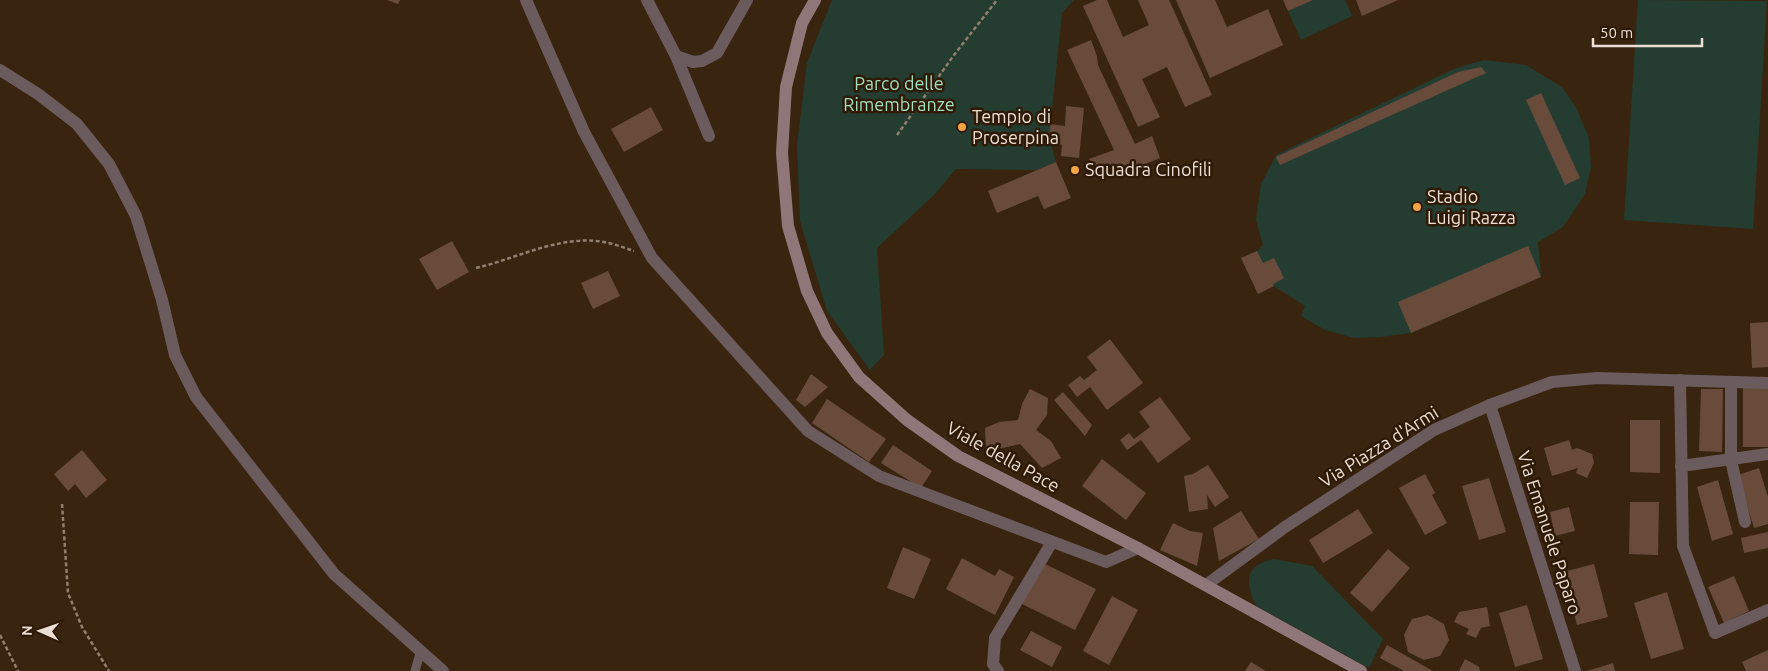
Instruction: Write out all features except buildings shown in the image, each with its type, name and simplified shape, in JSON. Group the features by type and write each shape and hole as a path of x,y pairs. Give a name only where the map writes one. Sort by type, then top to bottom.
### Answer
{"main road":[{"name":"Viale della Pace","path":"814,0 802,24 786,87 782,153 788,226 807,291 827,333 859,377 907,420 951,451 1138,548 1362,671"}],"street":[{"path":"526,0 584,132 652,258 808,431 879,476 1106,562 1138,548"},
{"path":"647,0 676,56 709,136"},
{"path":"676,56 693,62 702,61 717,53 747,0"},
{"path":"0,70 38,94 77,124 109,164 136,216 162,300 175,354 196,397 334,574 443,671"},
{"name":"Via Piazza d'Armi","path":"1206,585 1285,527 1434,430 1490,405 1552,382 1597,378 1768,383"},
{"path":"1680,380 1683,546 1715,633 1768,610"},
{"path":"1731,382 1732,460 1745,522"},
{"name":"Via Emanuele Paparo","path":"1490,405 1575,671"},
{"path":"1681,466 1768,454"},
{"path":"998,671 993,664 995,638 1052,542"}],"lane":[{"path":"415,671 420,650"}],"path":[{"path":"897,135 954,55 997,0"},
{"path":"476,268 502,262 541,248 587,240 623,247 652,258"},
{"path":"62,504 68,593 82,627 109,671"},
{"path":"0,636 18,671"}],"green space":[{"name":"Parco delle Rimembranze","path":"832,0 1074,0 1062,13 1049,139 1056,162 1037,170 956,169 934,195 877,248 884,355 870,370 827,311 800,221 797,145 807,63"},
{"path":"1313,0 1345,0 1352,16 1301,40 1288,11"},
{"path":"1638,0 1767,1 1753,229 1624,220"},
{"name":"Stadio Luigi Razza","path":"1484,60 1526,65 1562,87 1576,107 1589,138 1591,167 1585,194 1563,227 1538,242 1541,277 1411,333 1381,337 1354,338 1325,330 1301,316 1305,306 1274,286 1258,294 1241,258 1257,251 1263,245 1256,220 1261,184 1276,155 1456,68"},
{"path":"1274,559 1312,566 1383,639 1369,668 1256,606 1250,589 1250,575 1257,565"}],"place":[{"name":"Tempio di Proserpina","path":"962,127"},
{"name":"Squadra Cinofili","path":"1075,170"},
{"name":"Stadio Luigi Razza","path":"1417,207"}]}
